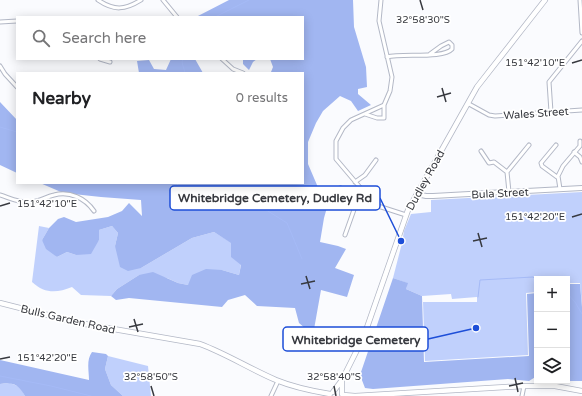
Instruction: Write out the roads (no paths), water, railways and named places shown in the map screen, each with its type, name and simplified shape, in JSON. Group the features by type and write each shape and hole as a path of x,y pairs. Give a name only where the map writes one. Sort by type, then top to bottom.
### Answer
{"main road":[{"name":"Dudley Road","path":"331,394 342,380 368,327 406,215 417,194 482,80 545,0"},
{"name":"Bulls Garden Road","path":"0,302 79,323 200,344 212,348 278,381 317,392 331,394 337,392 343,395 355,396 449,393 524,386 555,386 582,390"},
{"name":"Dudley Road","path":"342,380 343,395"},
{"name":"Bulls Garden Road","path":"317,392 322,396"}],"street":[{"path":"98,0 106,5 118,8 131,6 141,0"},
{"path":"163,0 176,16"},
{"path":"365,114 377,118 384,118 384,105 390,91 392,77 379,21 381,0"},
{"path":"580,0 582,33"},
{"path":"0,22 16,21"},
{"path":"551,112 549,82 582,41"},
{"path":"387,57 430,54 451,51 452,45 449,42 445,43 430,54"},
{"path":"103,60 110,62"},
{"path":"223,60 233,69 240,72"},
{"path":"0,66 16,86"},
{"name":"Wales Street","path":"469,104 489,115 582,110"},
{"path":"384,105 351,120 343,128 336,141 336,159 361,190 375,204 406,215"},
{"path":"557,177 563,166 580,146 580,141"},
{"path":"509,192 507,172 529,145"},
{"path":"556,145 541,163 542,166 557,177 560,189"},
{"path":"481,151 489,163 494,162 507,172"},
{"path":"574,152 580,157 582,162"},
{"path":"355,182 365,175 376,160"},
{"name":"Bula Street","path":"417,194 426,196 582,188"},
{"path":"345,235 361,190"},
{"path":"0,195 20,202 36,202 54,194 67,194 83,200 90,205 94,211"},
{"path":"271,396 278,381"},
{"path":"522,396 524,386"}],"waterway":[{"path":"217,16 249,0"},
{"path":"183,60 185,72"},
{"path":"0,127 16,132"},
{"path":"177,184 179,186 247,198 287,223 302,259"},
{"path":"478,297 480,280 534,278"},
{"path":"570,296 582,314"},
{"path":"0,376 91,396"}],"place":[{"name":"Whitebridge Cemetery, Dudley Rd","path":"401,241"},
{"name":"Whitebridge Cemetery","path":"476,328"}]}
